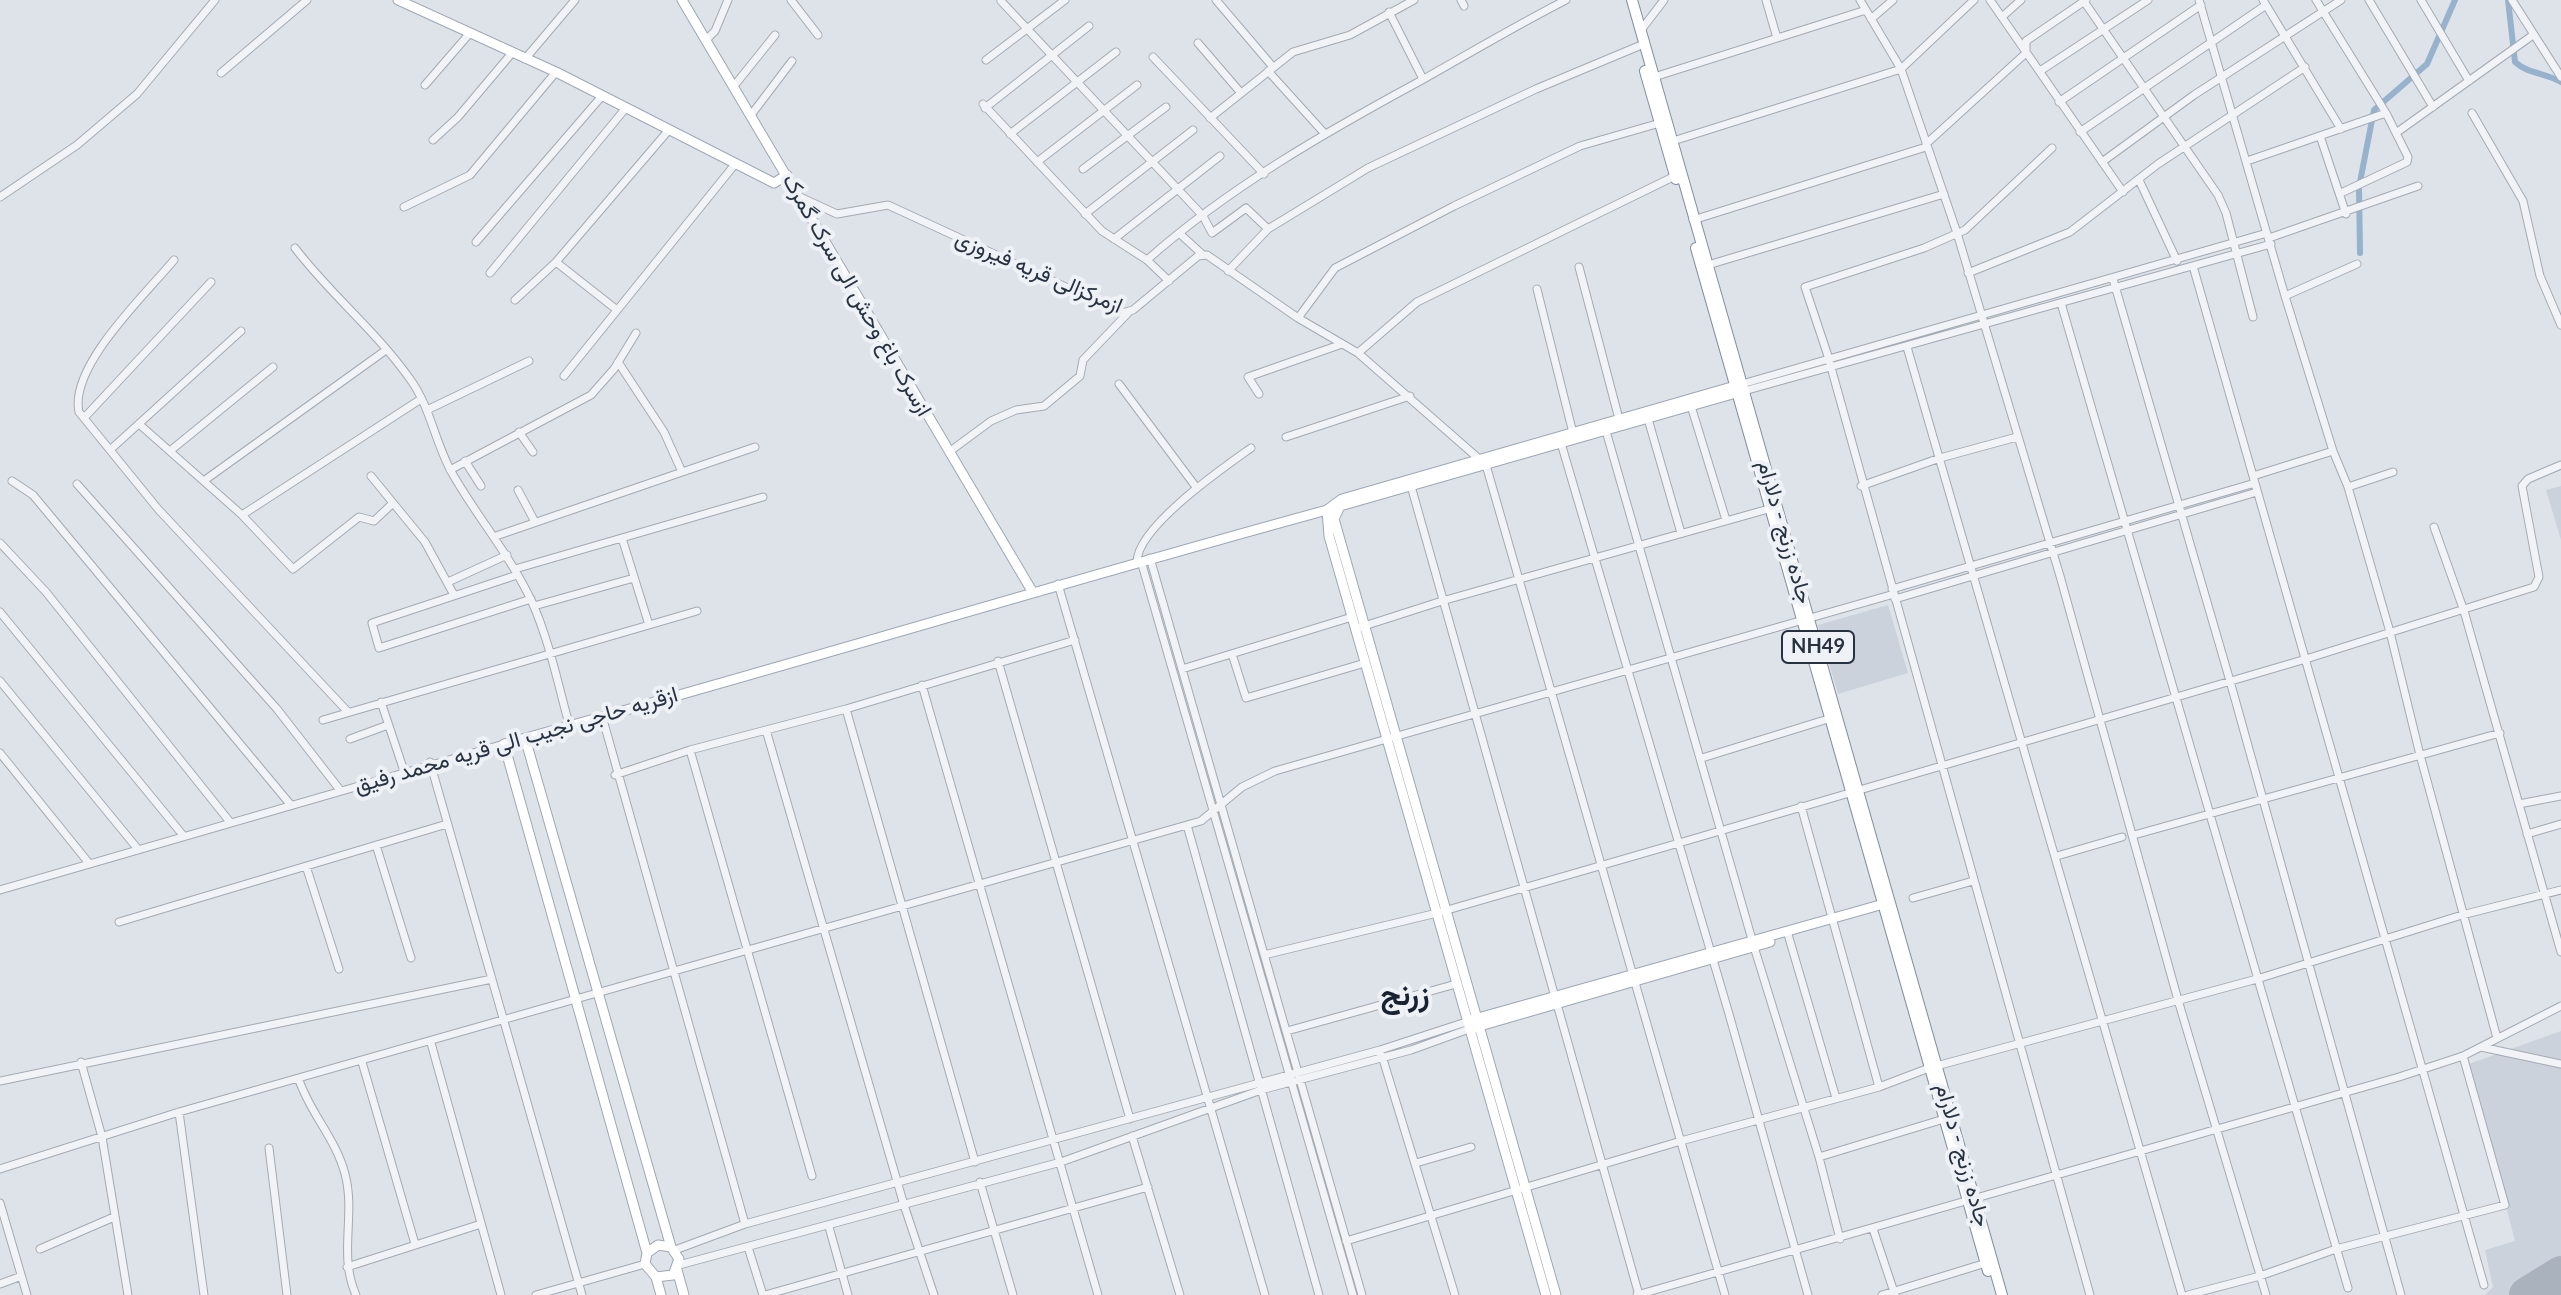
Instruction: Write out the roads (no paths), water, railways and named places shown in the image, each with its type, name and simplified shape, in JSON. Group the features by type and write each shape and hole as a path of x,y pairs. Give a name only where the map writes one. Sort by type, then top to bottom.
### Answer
{"highway":[{"name":"جاده زرنج - دلارام","path":"1625,0 1774,507 1971,1197 1995,1295"},
{"name":"جاده زرنج - دلارام","path":"1632,0 1708,265 1739,389"},
{"name":"جاده زرنج - دلارام","path":"1805,617 1828,719 1853,789"},
{"name":"جاده زرنج - دلارام","path":"1934,1067 1944,1119 2002,1295"}],"main road":[{"path":"398,0 556,72 774,183 787,175"},
{"name":"ازسرک باغ وحش الی سرک گمرک","path":"682,0 1032,591"},
{"path":"1390,738 1329,536 1332,510 1342,499 1606,431 1739,389"},
{"path":"1332,510 1619,419 1739,389"},
{"path":"1332,510 1359,628 1520,1189 1546,1295"},
{"name":"ازقریه حاجی نجیب الی قریه محمد رفیق","path":"504,744 920,627 1032,591 1332,510"},
{"path":"525,738 684,1295"},
{"path":"504,744 579,1001 647,1253 645,1264 656,1277 661,1295"},
{"path":"1472,1024 1887,906"},
{"path":"1440,911 1456,984 1472,1024"},
{"path":"1520,1189 1556,1295"},
{"path":"647,1253 658,1245 673,1248"},
{"path":"656,1277 667,1278 678,1268"}],"street":[{"path":"0,197 77,145 137,94 215,0"},
{"path":"221,73 307,0"},
{"path":"525,59 575,0"},
{"path":"706,40 715,31 728,0"},
{"path":"791,0 818,35"},
{"path":"986,60 1065,0"},
{"path":"1216,0 1325,134"},
{"path":"1210,118 1293,52 1350,35 1414,0"},
{"path":"1147,260 1203,216 1325,134 1484,42 1566,0"},
{"path":"1641,30 1664,0"},
{"path":"1766,0 1777,38"},
{"path":"1860,0 1901,69 1957,233 2053,553 2178,1000 2266,1295"},
{"path":"1871,19 1893,0"},
{"path":"1673,141 1901,69 1974,0"},
{"path":"1990,0 2123,192"},
{"path":"2002,17 2021,0"},
{"path":"1693,220 1926,145 2026,53 2026,41 2084,0 2218,195 2253,317"},
{"path":"2040,71 2148,0"},
{"path":"2316,0 2386,113 2407,162 2341,193"},
{"path":"2102,162 2164,117 2341,0"},
{"path":"2369,0 2433,107"},
{"path":"2421,0 2469,81"},
{"path":"2512,0 2561,77"},
{"path":"1001,1 1203,216 1212,233 1246,208 1268,229"},
{"path":"2080,132 2264,2 2341,129"},
{"path":"2059,102 2200,3 2285,296 2333,451 2348,487 2390,632 2462,915 2497,1038"},
{"path":"1654,77 1866,10"},
{"path":"1389,12 1423,79"},
{"path":"1089,26 984,106 1085,214 1114,239 1147,260 1169,281"},
{"path":"425,85 470,33"},
{"path":"734,86 775,35"},
{"path":"2396,133 2533,35"},
{"path":"1198,43 1241,93"},
{"path":"1228,271 1268,229 1368,168 1639,46"},
{"path":"1010,134 1116,52"},
{"path":"433,140 458,117 512,53"},
{"path":"1153,57 1264,174"},
{"path":"751,115 792,61"},
{"path":"1968,273 2070,232 2183,148 2305,67"},
{"path":"404,207 472,173 556,72"},
{"path":"1037,162 1102,108 1137,85"},
{"path":"476,242 602,96"},
{"path":"1083,169 1166,107"},
{"path":"490,273 625,109"},
{"path":"2247,161 2386,113"},
{"path":"2472,113 2523,201 2540,276 2561,325"},
{"path":"1298,318 1335,268 1454,206 1580,146 1660,123"},
{"path":"1085,214 1193,130"},
{"path":"515,300 556,262 668,131"},
{"path":"2320,136 2346,214"},
{"path":"2052,148 1957,233 1805,287 1828,358 1861,486 2090,1295"},
{"path":"1114,239 1220,156"},
{"path":"564,376 736,163"},
{"path":"1358,353 1417,302 1675,176"},
{"path":"2139,180 2181,270"},
{"path":"1739,389 1831,369 2236,254 2269,238 2346,214 2418,186"},
{"path":"1708,265 1944,194"},
{"name":"ازمرکزالی قریه فیروزی","path":"800,197 837,214 854,213 878,204 888,205 1128,313 1202,254"},
{"path":"1179,233 1202,254 1298,318 1358,353 1483,462 1553,693 1631,978 1725,1295"},
{"path":"1739,389 1828,358 2234,243 2269,238"},
{"path":"295,248 322,283 360,317 411,380 427,410 450,470 496,536 532,603 569,724"},
{"path":"174,260 91,359 77,399 84,418 158,509 348,712"},
{"path":"556,262 617,310"},
{"path":"2285,296 2357,264"},
{"path":"2193,266 2484,1285"},
{"path":"1579,267 1619,419"},
{"path":"2113,279 2264,799 2306,962 2401,1295"},
{"path":"84,418 211,282"},
{"path":"1537,289 1573,433"},
{"path":"2061,303 2348,1288"},
{"path":"949,452 991,421 1016,410 1044,406 1080,376 1083,360 1128,313"},
{"path":"110,450 241,331"},
{"path":"450,470 591,395 618,362 636,333"},
{"path":"1259,394 1248,377 1342,344"},
{"path":"1907,347 2057,856 2101,1023 2185,1295 2260,1276 2336,1249 2466,1217 2505,1204 2463,1056"},
{"path":"205,480 386,350"},
{"path":"427,410 529,361"},
{"path":"618,362 664,432 682,472"},
{"path":"170,451 273,367"},
{"path":"1119,384 1196,487"},
{"path":"1286,437 1410,396"},
{"path":"242,515 421,399"},
{"path":"1691,406 1726,520"},
{"path":"1648,419 1681,533"},
{"path":"139,424 205,480 293,569 359,517 374,521 392,504"},
{"path":"1606,431 1819,1157 1840,1239"},
{"path":"519,432 533,452"},
{"path":"1861,486 1940,458 2017,437"},
{"path":"1561,443 1808,1295"},
{"path":"496,536 755,447"},
{"path":"1251,448 1196,487 1138,549 1182,669 1362,1295"},
{"path":"1894,594 2049,541 2177,506 2333,451"},
{"path":"465,461 481,486"},
{"path":"1264,955 1440,911 1679,843 1853,789 1941,766 2464,611 2538,583 2537,553 2522,486 2528,479 2561,465"},
{"path":"2348,487 2393,472"},
{"path":"371,476 425,542 454,595"},
{"path":"12,481 33,495 290,804"},
{"path":"77,484 277,709 340,790"},
{"path":"1411,486 1638,1295 1840,1239 1971,1197 2295,1109 2424,1069 2463,1056 2561,1006"},
{"path":"518,490 535,522"},
{"path":"0,1169 179,1112 579,1001 1201,821 1242,787 1275,771 1477,716 1805,617 1975,576 2257,492"},
{"path":"634,578 532,603 379,648 372,623 516,572 763,497"},
{"path":"1359,628 1442,601 1774,507"},
{"path":"2434,527 2464,611 2561,952"},
{"path":"622,538 649,625"},
{"path":"0,543 46,592 230,822"},
{"path":"448,582 507,555"},
{"path":"1142,560 1353,1295"},
{"path":"1058,584 1265,1295"},
{"path":"323,720 697,611"},
{"path":"0,612 182,834"},
{"path":"1182,669 1352,617"},
{"path":"615,775 690,750 846,709 1075,640"},
{"path":"1232,654 1246,698 1365,663"},
{"path":"998,661 1130,1119"},
{"path":"0,681 137,848"},
{"path":"922,685 977,885 1098,1295"},
{"path":"381,702 404,771"},
{"path":"846,709 975,1162"},
{"path":"602,716 615,775 745,1224"},
{"path":"1702,758 1828,719"},
{"path":"350,739 388,725"},
{"path":"766,730 904,1205 934,1295"},
{"path":"2134,835 2500,733"},
{"name":"ازقریه حاجی نجیب الی قریه محمد رفیق","path":"0,890 430,762 504,744"},
{"path":"690,750 812,1176"},
{"path":"0,753 88,862"},
{"path":"430,762 582,1295"},
{"path":"2519,804 2561,796"},
{"path":"1801,806 1879,1087"},
{"path":"119,922 447,824"},
{"path":"2527,834 2561,824"},
{"path":"1187,825 1319,1295"},
{"path":"2057,856 2122,837"},
{"path":"376,845 411,958"},
{"path":"306,866 339,969"},
{"path":"1913,898 1973,881"},
{"path":"1346,1241 1759,1118 1879,1087 1934,1067 2257,979 2462,915 2561,890"},
{"path":"1788,934 1836,1098"},
{"path":"0,1081 492,979"},
{"path":"1287,1031 1456,984"},
{"path":"673,1248 745,1224 1259,1081 1300,1076 1382,1054 1472,1024"},
{"path":"431,1043 501,1295"},
{"path":"2480,1047 2561,1064"},
{"path":"1382,1054 1455,1295"},
{"path":"81,1062 102,1137 128,1295"},
{"path":"362,1062 415,1244"},
{"path":"678,1268 1061,1162 1211,1110 1290,1078"},
{"path":"299,1080 305,1098 332,1139 346,1175 350,1197 345,1241 347,1267 356,1295"},
{"path":"179,1112 204,1295"},
{"path":"1819,1157 1944,1119"},
{"path":"1132,1136 1180,1295"},
{"path":"1416,1163 1471,1147"},
{"path":"269,1148 287,1295"},
{"path":"980,1182 1013,1295"},
{"path":"748,1247 764,1295 1148,1187"},
{"path":"0,1203 19,1277 27,1295"},
{"path":"40,1249 114,1217"},
{"path":"347,1267 481,1224"},
{"path":"829,1227 848,1295"},
{"path":"1873,1229 1894,1294"},
{"path":"1882,1295 1894,1294 1986,1263"},
{"path":"536,1295 645,1264"},
{"path":"0,1284 19,1277"}],"waterway":[{"path":"2360,253 2359,187 2374,110 2427,64 2455,0"},
{"path":"2508,0 2515,62 2561,82"}],"district":[{"name":"زرنج","path":"1405,995"}]}
